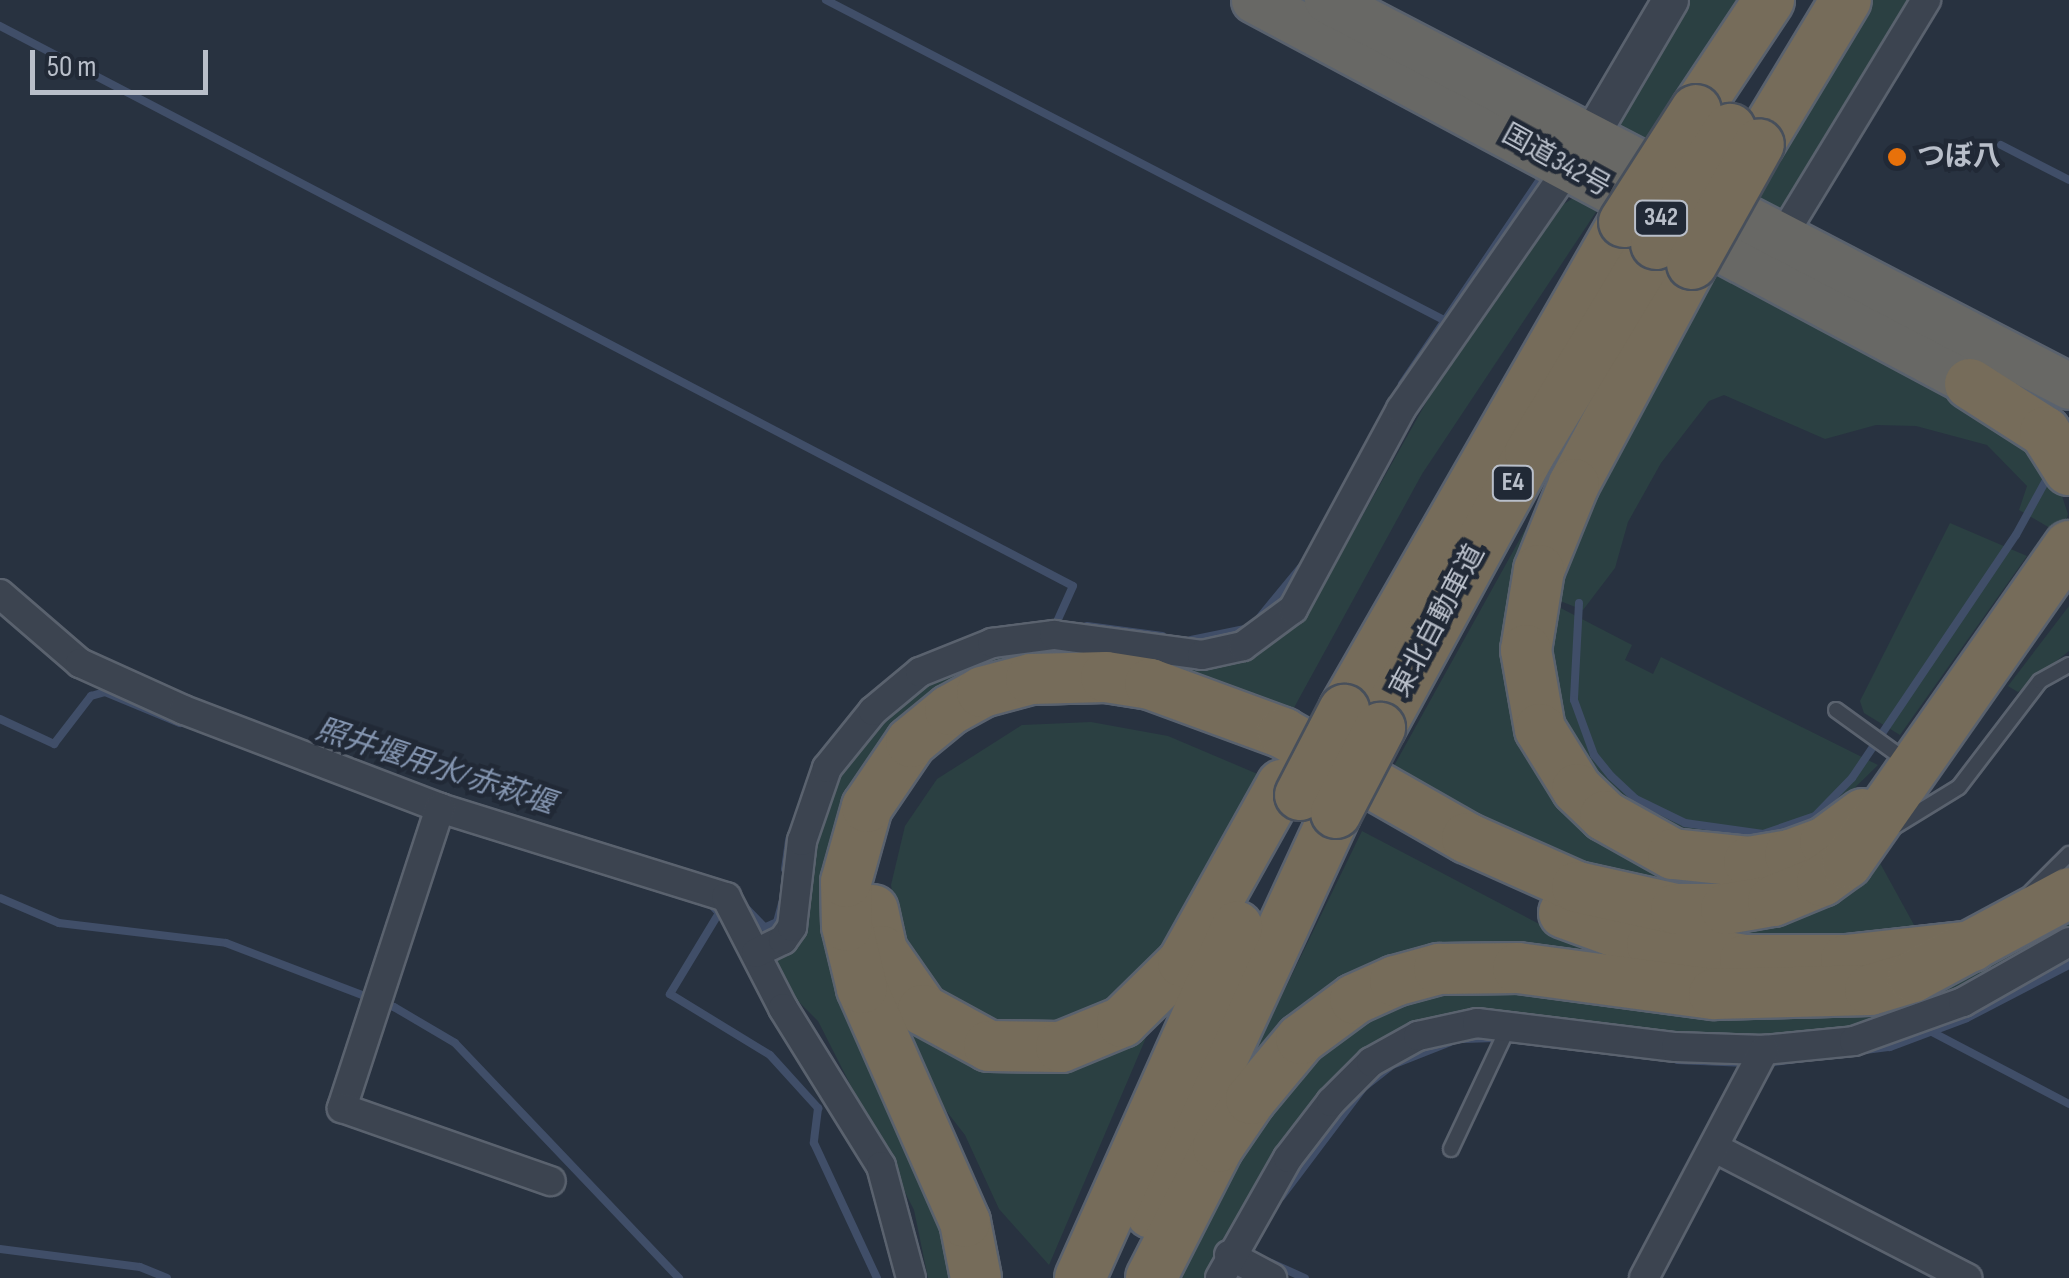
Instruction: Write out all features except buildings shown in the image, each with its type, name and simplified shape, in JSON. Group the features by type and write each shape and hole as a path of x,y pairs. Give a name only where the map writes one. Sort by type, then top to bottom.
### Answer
{"highway":[{"name":"国道342号","path":"1254,0 1366,24"},
{"name":"国道342号","path":"1327,0 1579,153 1771,255 2069,386"},
{"name":"東北自動車道","path":"1728,127 1769,0"},
{"name":"東北自動車道","path":"1350,713 1530,453 1728,127 1819,0"},
{"path":"1846,0 1728,127 1657,243 1574,484 1539,570 1526,650 1540,729 1577,789 1605,816 1673,854 1710,861 1762,860 1825,842 1913,765"},
{"name":"東北自動車道","path":"1080,1278 1306,798 1499,429 1657,243"},
{"name":"国道342号","path":"1771,255 1970,384 2069,435"},
{"path":"1970,384 2044,432 2069,470"},
{"path":"976,1278 965,1222 862,988 847,926 846,882 858,834 883,776 911,742 982,692 1031,679 1106,676 1196,697 1283,733 1526,866 1624,901 1676,909 1773,902 1822,882 1863,845 1913,765 2029,610 2069,546"},
{"path":"2029,610 2069,575"},
{"path":"1306,798 1155,995 1094,1036 1028,1050 954,1032 923,1010 882,952 871,885 890,817 907,786 957,738 987,722 1013,710 1083,700 1161,712 1271,754 1523,894 1652,945 1794,961 1986,938"},
{"name":"東北自動車道","path":"1124,1278 1306,798"},
{"path":"1151,1278 1251,1099 1302,1039 1356,999 1395,981 1440,968 1518,968 1714,994 1819,996 1913,977 2069,893"}],"street":[{"path":"756,952 784,940 792,927 802,841 826,768 873,710 920,672 992,644 1054,635 1202,654 1256,639 1294,608 1401,409 1579,153 1670,0"},
{"path":"1771,255 1926,0"},
{"path":"0,594 80,663 302,760 440,808 710,889 735,908 756,952 881,1166 911,1278"},
{"path":"440,808 342,1108 551,1181"},
{"path":"1272,1278 1224,1266 1288,1158 1371,1062 1418,1036 1476,1023 1676,1047 1764,1050 1854,1041 1963,1002 2069,942"},
{"path":"1644,1278 1764,1050"},
{"path":"1715,1148 1967,1278"}],"lane":[{"path":"1863,845 1959,787 2040,681 2069,665"},
{"path":"1836,710 1913,765"},
{"path":"1986,938 2069,854"},
{"path":"1451,1150 1510,1026"}],"green space":[{"path":"1684,0 1740,0 1643,142 1612,124"},
{"path":"1871,0 1916,0 1785,208 1775,213 1750,200"},
{"path":"1578,195 1600,206 1422,474 1290,715 1017,662 838,820 911,1138 960,1278 928,1278 914,1210 818,1021 791,994 777,959 796,948 805,920 821,800 865,727 921,687 1019,649 1137,649 1195,667 1220,666 1260,653 1305,618 1432,392 1556,209"},
{"path":"1716,272 1859,345 2025,446 2058,484 2068,514 2062,535 2019,510 2027,486 1987,445 1916,426 1876,425 1825,439 1724,395 1709,401 1661,463 1628,522 1615,568 1583,610 1550,597 1583,508"},
{"path":"1621,357 1524,567 1544,757 1748,891 1671,893 1587,873 1390,773"},
{"path":"1950,523 2027,556 1900,735 1864,713 1860,701"},
{"path":"1551,603 1632,645 1625,660 1653,674 1661,657 1878,765 1823,819 1780,840 1740,842 1650,822 1584,770 1557,718 1546,660"},
{"path":"2069,606 2069,651 2018,692 2008,686"},
{"path":"1091,722 1168,736 1260,775 1179,939 1099,1014 1024,1033 941,1002 900,939 891,885 905,826 937,779 1022,725"},
{"path":"1362,831 1541,925 1624,953 1726,973 1450,950 1223,1116"},
{"path":"1880,863 1919,934 1764,951 1679,927 1826,896"},
{"path":"2069,919 2069,930 1995,974 1895,1018 1795,1036 1730,1038 1477,1011 1416,1022 1352,1062 1273,1160 1208,1278 1168,1278 1226,1162 1313,1053 1399,998 1473,985 1747,1018 1817,1013"},
{"path":"869,944 951,1051 1154,1019 1049,1265 999,1209 965,1135 906,1059"}],"waterway":[{"path":"826,0 1444,320"},
{"path":"0,26 1073,586 1055,626"},
{"path":"2001,145 2069,180"},
{"path":"1402,384 1545,172"},
{"path":"1579,603 1574,700 1594,755 1636,799 1685,823 1763,834 1815,816 1852,778 2016,535 2051,471"},
{"path":"1260,617 1301,567"},
{"path":"1087,626 1162,636"},
{"path":"1191,640 1245,629"},
{"path":"0,719 54,744 91,696 105,692 180,723"},
{"path":"785,869 789,839"},
{"path":"0,898 59,923 226,943 394,1007 455,1043 679,1278"},
{"path":"709,902 719,913 670,994 770,1055 818,1108 814,1143 877,1278"},
{"path":"766,927 777,922 782,903"},
{"name":"照井堰用水/赤萩堰","path":"743,905 768,931"},
{"path":"1766,1063 1890,1047 1967,1018 2069,965"},
{"path":"1932,1032 2069,1104"},
{"path":"1463,1039 1494,1038"},
{"path":"1281,1197 1364,1087 1392,1065 1450,1042"},
{"path":"1677,1060 1747,1063"},
{"path":"0,1249 140,1267 167,1278"},
{"name":"照井堰用水/赤萩堰","path":"1271,1263 1305,1278"}],"place":[{"name":"つぼ八","path":"1897,157"}]}
